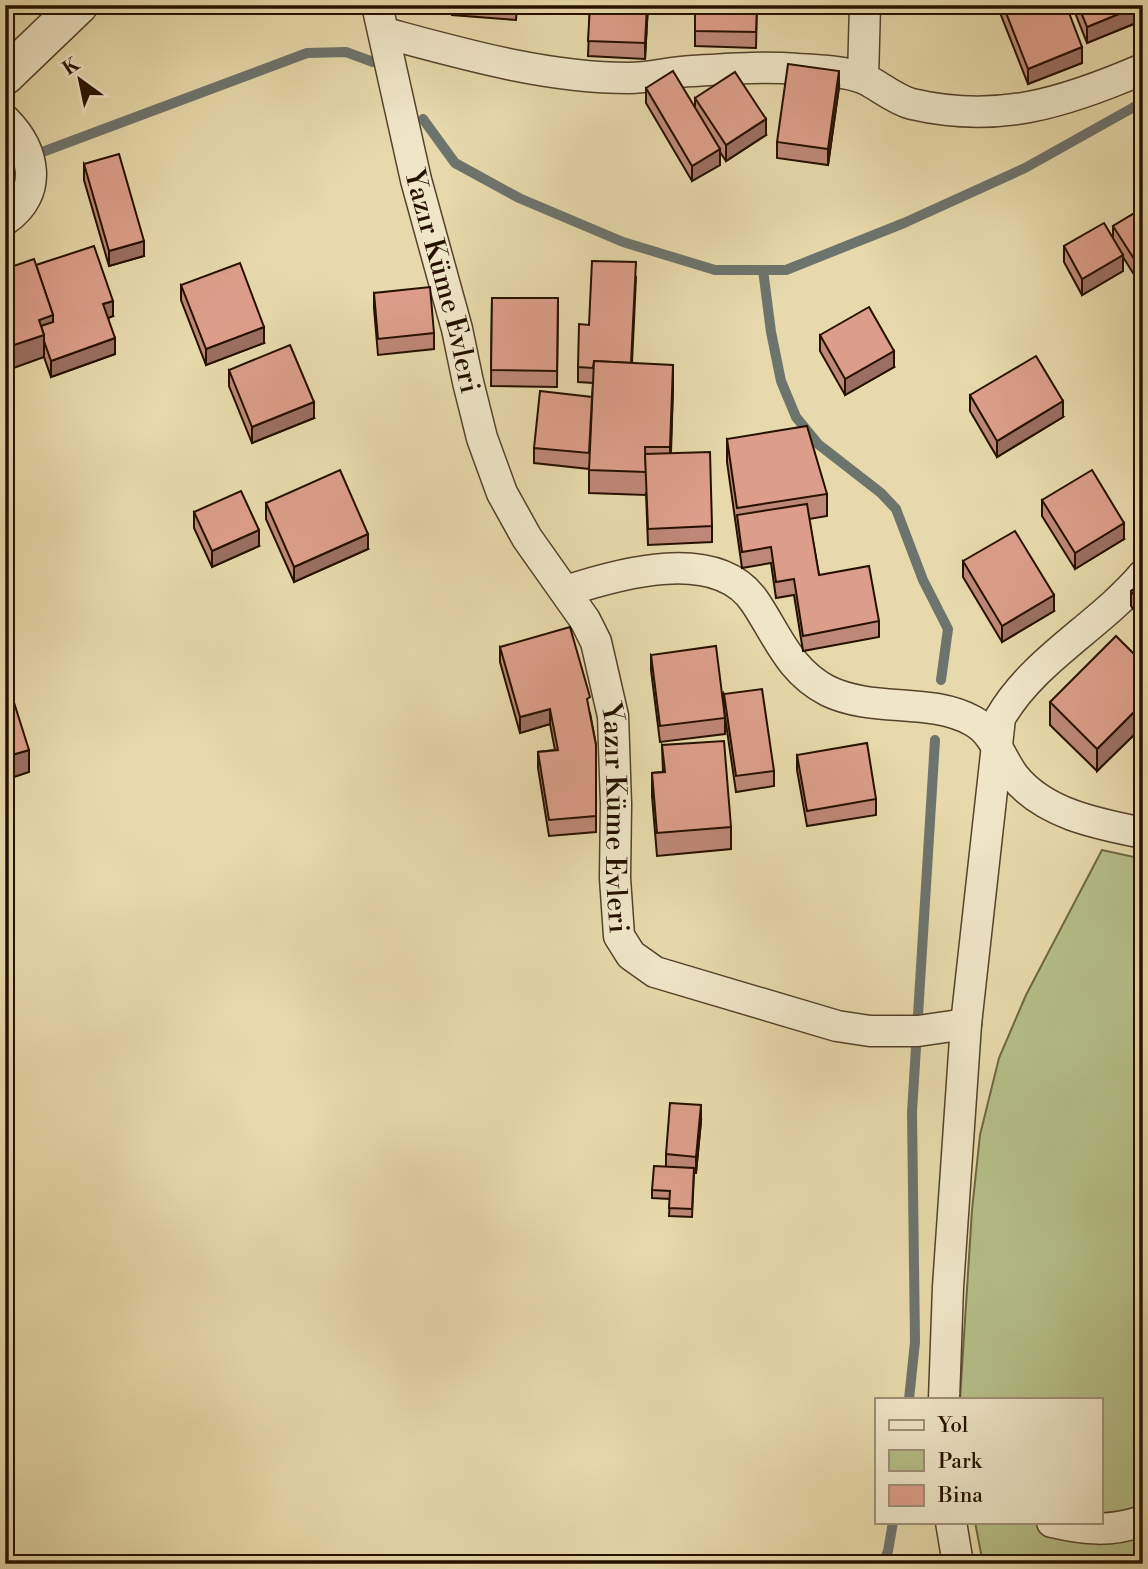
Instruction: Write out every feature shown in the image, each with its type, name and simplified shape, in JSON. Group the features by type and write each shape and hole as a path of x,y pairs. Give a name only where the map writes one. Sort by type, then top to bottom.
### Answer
{"street":[{"path":"5,76 79,5"},
{"path":"863,78 865,5"},
{"name":"Yazır Küme Evleri","path":"381,19 508,64 582,76 627,78 690,71 796,69 863,78 909,104 953,111 999,112 1030,109 1100,88 1143,69"},
{"name":"Yazır Küme Evleri","path":"381,19 416,180 455,318 467,382 482,438 502,493 527,538 566,591 596,642 613,716 615,878 619,936 631,955 655,972 837,1026 870,1031 918,1031 966,1024"},
{"path":"5,120 24,144 33,177 29,194 5,220"},
{"path":"566,591 598,581 652,570 689,567 736,583 754,599 787,657 802,672 828,690 885,706 926,707 959,715 976,723 997,745 1013,775 1033,796 1056,809 1088,820 1143,833"},
{"path":"944,1398 948,1287 966,1024 1000,718 1012,698 1034,674 1103,615 1143,575"},
{"path":"946,1361 957,1398"},
{"path":"1062,1524 1088,1529 1121,1528 1143,1521"},
{"path":"951,1524 958,1564"}],"green space":[{"path":"1102,850 1143,859 1143,1564 983,1564 975,1524 1102,1524 1102,1398 960,1398 972,1210 980,1135 999,1058 1026,995"}],"building":[{"path":"590,5 647,5 645,43 588,41"},
{"path":"695,5 757,5 756,32 695,31"},
{"path":"1003,5 1066,5 1082,47 1028,69"},
{"path":"1078,5 1135,5 1136,7 1087,27"},
{"path":"788,64 839,71 828,149 777,142"},
{"path":"673,71 720,149 692,166 646,88"},
{"path":"735,72 766,119 726,145 695,98"},
{"path":"119,154 144,241 109,251 84,164"},
{"path":"1143,208 1143,273 1113,226"},
{"path":"1104,223 1123,255 1082,279 1064,246"},
{"path":"94,246 113,301 103,304 115,338 51,361 41,326 53,322 53,315 36,265"},
{"path":"34,259 53,315 39,320 44,335 5,348 5,269"},
{"path":"592,261 636,262 631,363 594,361 593,368 578,367 579,324 589,325"},
{"path":"240,263 264,327 206,349 181,285"},
{"path":"430,287 434,333 378,339 374,293"},
{"path":"492,298 558,298 557,371 491,370"},
{"path":"869,307 894,351 845,379 820,335"},
{"path":"290,345 314,402 252,427 229,370"},
{"path":"1036,356 1063,401 997,441 970,395"},
{"path":"594,361 673,365 670,447 645,447 646,472 589,470"},
{"path":"540,391 592,397 589,453 534,448"},
{"path":"807,426 827,494 737,508 727,439"},
{"path":"710,452 712,526 648,529 645,454"},
{"path":"340,470 368,534 294,567 266,503"},
{"path":"1092,470 1124,523 1075,553 1042,500"},
{"path":"241,491 259,530 212,551 194,512"},
{"path":"807,504 819,575 869,566 879,621 803,636 794,579 776,582 771,547 742,552 737,515"},
{"path":"1015,531 1054,595 1002,626 963,561"},
{"path":"1143,583 1143,607 1131,591"},
{"path":"570,627 590,697 587,699 596,745 596,816 549,820 538,752 558,750 550,709 520,717 500,647"},
{"path":"1116,636 1143,663 1143,703 1097,749 1050,702"},
{"path":"716,646 725,718 660,726 651,655"},
{"path":"5,674 29,750 5,757"},
{"path":"762,689 774,771 736,776 724,694"},
{"path":"724,741 731,827 657,833 652,773 665,772 662,745"},
{"path":"867,743 876,799 807,811 797,755"},
{"path":"670,1103 701,1105 696,1157 666,1154"},
{"path":"654,1166 694,1168 692,1209 669,1208 670,1191 652,1190"}],"waterway":[{"path":"45,151 307,53 346,52 373,62"},
{"path":"423,119 455,163 519,198 623,242 715,270 786,270 904,223 1025,168 1143,102"},
{"path":"763,270 781,381 796,417 818,444 881,493 896,509 923,580 948,629 941,680"},
{"path":"909,1398 915,1342 912,1112 935,740"},
{"path":"883,1564 893,1524"}]}
